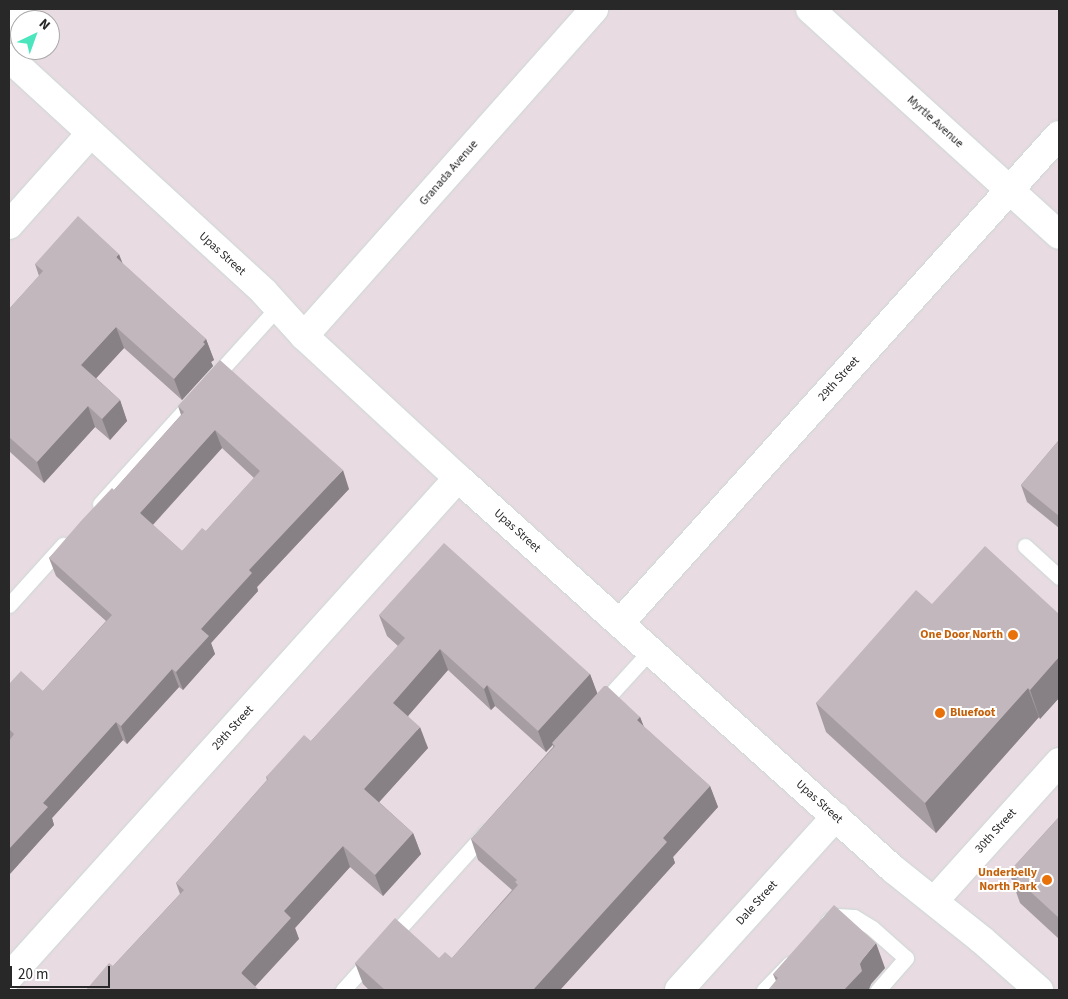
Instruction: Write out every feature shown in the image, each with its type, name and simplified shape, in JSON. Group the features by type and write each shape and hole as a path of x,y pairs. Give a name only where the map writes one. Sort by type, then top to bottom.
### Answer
{"street":[{"path":"9,18 17,9"},
{"name":"Granada Avenue","path":"304,336 594,9"},
{"name":"Myrtle Avenue","path":"810,9 1059,235"},
{"name":"Upas Street","path":"9,58 278,307 304,336 458,478 836,816 893,870 982,940 1029,987"},
{"path":"9,225 90,134"},
{"name":"29th Street","path":"620,623 1059,135"},
{"name":"29th Street","path":"9,977 458,478"},
{"name":"30th Street","path":"934,901 1059,762"},
{"name":"Dale Street","path":"679,990 836,816"}],"lane":[{"path":"87,518 278,307"},
{"path":"9,605 74,532"},
{"path":"1025,546 1059,578"},
{"path":"590,717 650,651"},
{"path":"343,990 497,821"},
{"path":"816,935 828,921 837,916 854,917 872,928 906,958 878,990"},
{"path":"764,990 797,955"}],"building":[{"path":"78,216 119,254 116,257 206,339 203,342 205,344 174,379 116,327 81,365 120,400 102,419 88,406 37,462 9,437 9,309 43,271 35,264"},
{"path":"220,360 343,470 249,570 252,573 201,629 209,636 176,672 172,669 121,726 116,722 43,803 48,807 9,849 9,741 14,734 9,729 9,684 21,671 43,691 112,615 49,558 81,521 112,488 114,490 184,412 178,406","holes":["215,430 260,471 206,531 202,528 182,551 140,513"]},
{"path":"1059,440 1059,516 1021,485"},
{"path":"444,543 590,674 538,731 487,685 484,689 440,649 393,703 420,727 364,789 413,833 375,875 343,846 284,911 291,918 241,973 259,990 86,990 109,963 113,966 184,890 176,883 268,779 266,777 304,735 311,741 405,638 379,615"},
{"path":"985,546 1059,614 1059,657 1030,690 1028,688 925,803 816,703 916,590 932,604"},
{"path":"604,686 607,686 640,717 637,720 710,786 663,838 667,842 533,990 385,990 355,963 395,918 439,958 445,952 452,958 518,885 515,882 517,880 471,839 555,746 552,743"},
{"path":"1059,817 1059,918 1009,872"},
{"path":"834,905 876,943 860,964 862,971 844,990 768,990 778,978 773,974"}],"place":[{"name":"One Door North","path":"1013,635"},
{"name":"Bluefoot","path":"940,713"},
{"name":"Underbelly North Park","path":"1047,880"}]}
